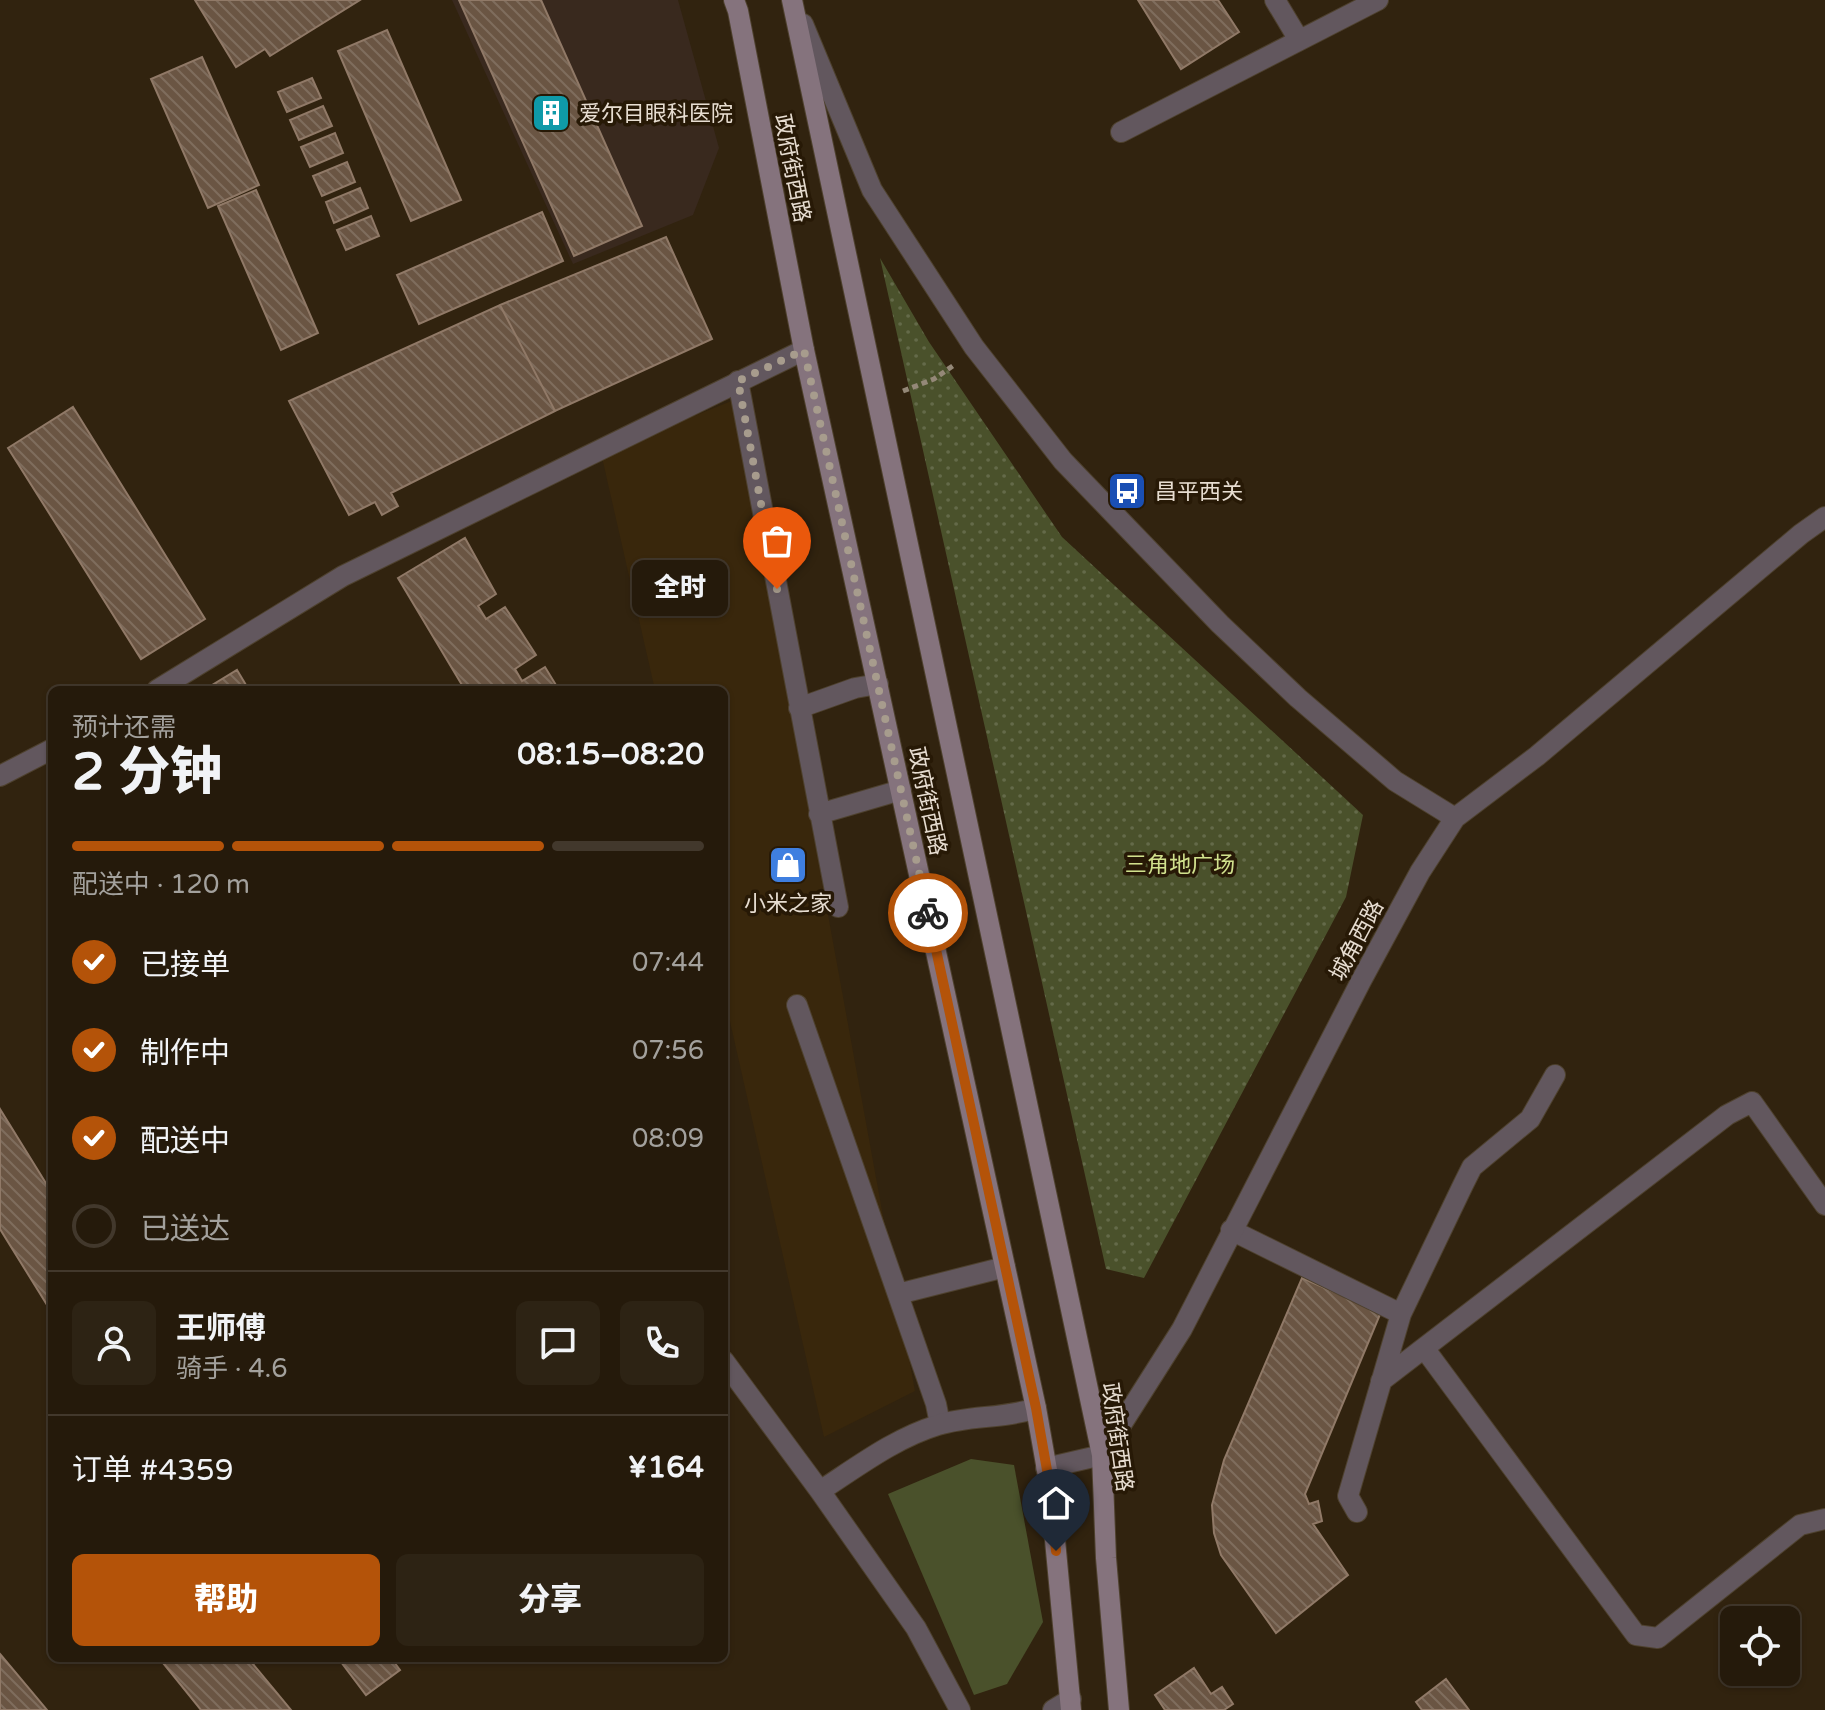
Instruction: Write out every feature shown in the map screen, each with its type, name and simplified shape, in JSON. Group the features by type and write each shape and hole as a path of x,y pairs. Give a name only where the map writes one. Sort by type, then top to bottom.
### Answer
{"main road":[{"name":"政府街西路","path":"734,0 804,350 1036,1408 1046,1468 1071,1705"},
{"name":"政府街西路","path":"792,0 1102,1455 1106,1558 1119,1710"}],"street":[{"path":"792,0 872,190 974,347 1027,417 1106,508 1298,698 1395,781 1455,818"},
{"path":"1275,0 1299,40"},
{"path":"1121,132 1378,0"},
{"path":"164,686 343,576 804,350"},
{"path":"738,381 838,907"},
{"name":"城角西路","path":"1102,1455 1182,1329 1420,872 1455,818 1537,756 1825,517"},
{"path":"799,708 855,688 878,684"},
{"path":"0,776 48,751"},
{"path":"819,814 901,790"},
{"path":"797,1005 936,1404 940,1424"},
{"path":"1357,1512 1348,1496 1401,1314 1472,1167 1530,1119 1555,1075"},
{"path":"1381,1381 1727,1115 1752,1102 1825,1205"},
{"path":"1231,1230 1401,1314"},
{"path":"898,1294 1005,1267"},
{"path":"1424,1348 1636,1635 1658,1638 1800,1525 1825,1519"},
{"path":"728,1366 916,1628 960,1710"},
{"path":"820,1491 894,1444 940,1424 1015,1415 1036,1408"},
{"path":"1046,1468 1102,1455"},
{"path":"1053,1710 1071,1705"}],"path":[{"path":"898,393 934,379 963,358"}],"shaded area":[{"path":"452,0 678,0 719,148 693,215 573,264"},
{"path":"734,400 915,1391 824,1437 728,1013 728,686 654,686 601,453"}],"green space":[{"name":"三角地广场","path":"880,258 929,342 1062,537 1363,815 1346,897 1144,1278 1106,1269"},
{"path":"971,1459 1014,1465 1043,1622 1007,1684 974,1695 888,1494"}],"building":[{"path":"195,0 360,0 270,56 265,49 236,67"},
{"name":"爱尔目眼科医院","path":"459,0 541,0 642,226 574,256"},
{"path":"1138,0 1218,0 1239,32 1181,69"},
{"path":"387,30 461,200 411,221 338,51"},
{"path":"202,57 259,185 208,208 151,79"},
{"path":"312,78 321,98 287,112 278,92"},
{"path":"323,106 332,126 299,140 290,120"},
{"path":"335,133 343,153 310,167 301,147"},
{"path":"347,162 355,182 322,196 313,176"},
{"path":"360,188 368,208 334,223 326,202"},
{"path":"256,190 318,333 281,350 218,206"},
{"path":"542,212 563,261 419,324 397,275"},
{"path":"371,216 379,236 346,250 337,230"},
{"path":"666,237 712,339 555,411 500,305"},
{"path":"500,305 555,411 391,493 398,506 382,515 375,502 349,515 289,401"},
{"path":"73,407 205,619 141,659 8,448"},
{"path":"465,538 496,594 478,606 486,619 505,607 536,655 515,669 522,681 545,667 557,686 463,686 398,578"},
{"path":"237,670 247,686 211,686"},
{"path":"0,1109 48,1187 48,1307 0,1229"},
{"path":"1302,1278 1381,1312 1305,1494 1309,1504 1318,1501 1322,1521 1313,1524 1348,1575 1276,1633 1221,1555 1214,1533 1212,1505 1224,1460"},
{"path":"0,1654 47,1710 0,1710"},
{"path":"162,1662 251,1662 291,1710 201,1710"},
{"path":"341,1662 394,1662 400,1670 366,1695"},
{"path":"1194,1668 1211,1694 1222,1687 1233,1704 1224,1710 1165,1710 1155,1695"},
{"path":"1446,1679 1469,1710 1422,1710 1416,1702"}],"way so far":[{"path":"777,589 738,381 804,350 928,913"}],"place":[{"name":"爱尔目眼科医院","path":"551,113"},
{"name":"昌平西关","path":"1127,491"},
{"name":"全时","path":"777,589"},
{"name":"小米之家","path":"788,865"}],"route":[{"path":"928,913 1036,1408 1050,1487 1056,1551"}]}
